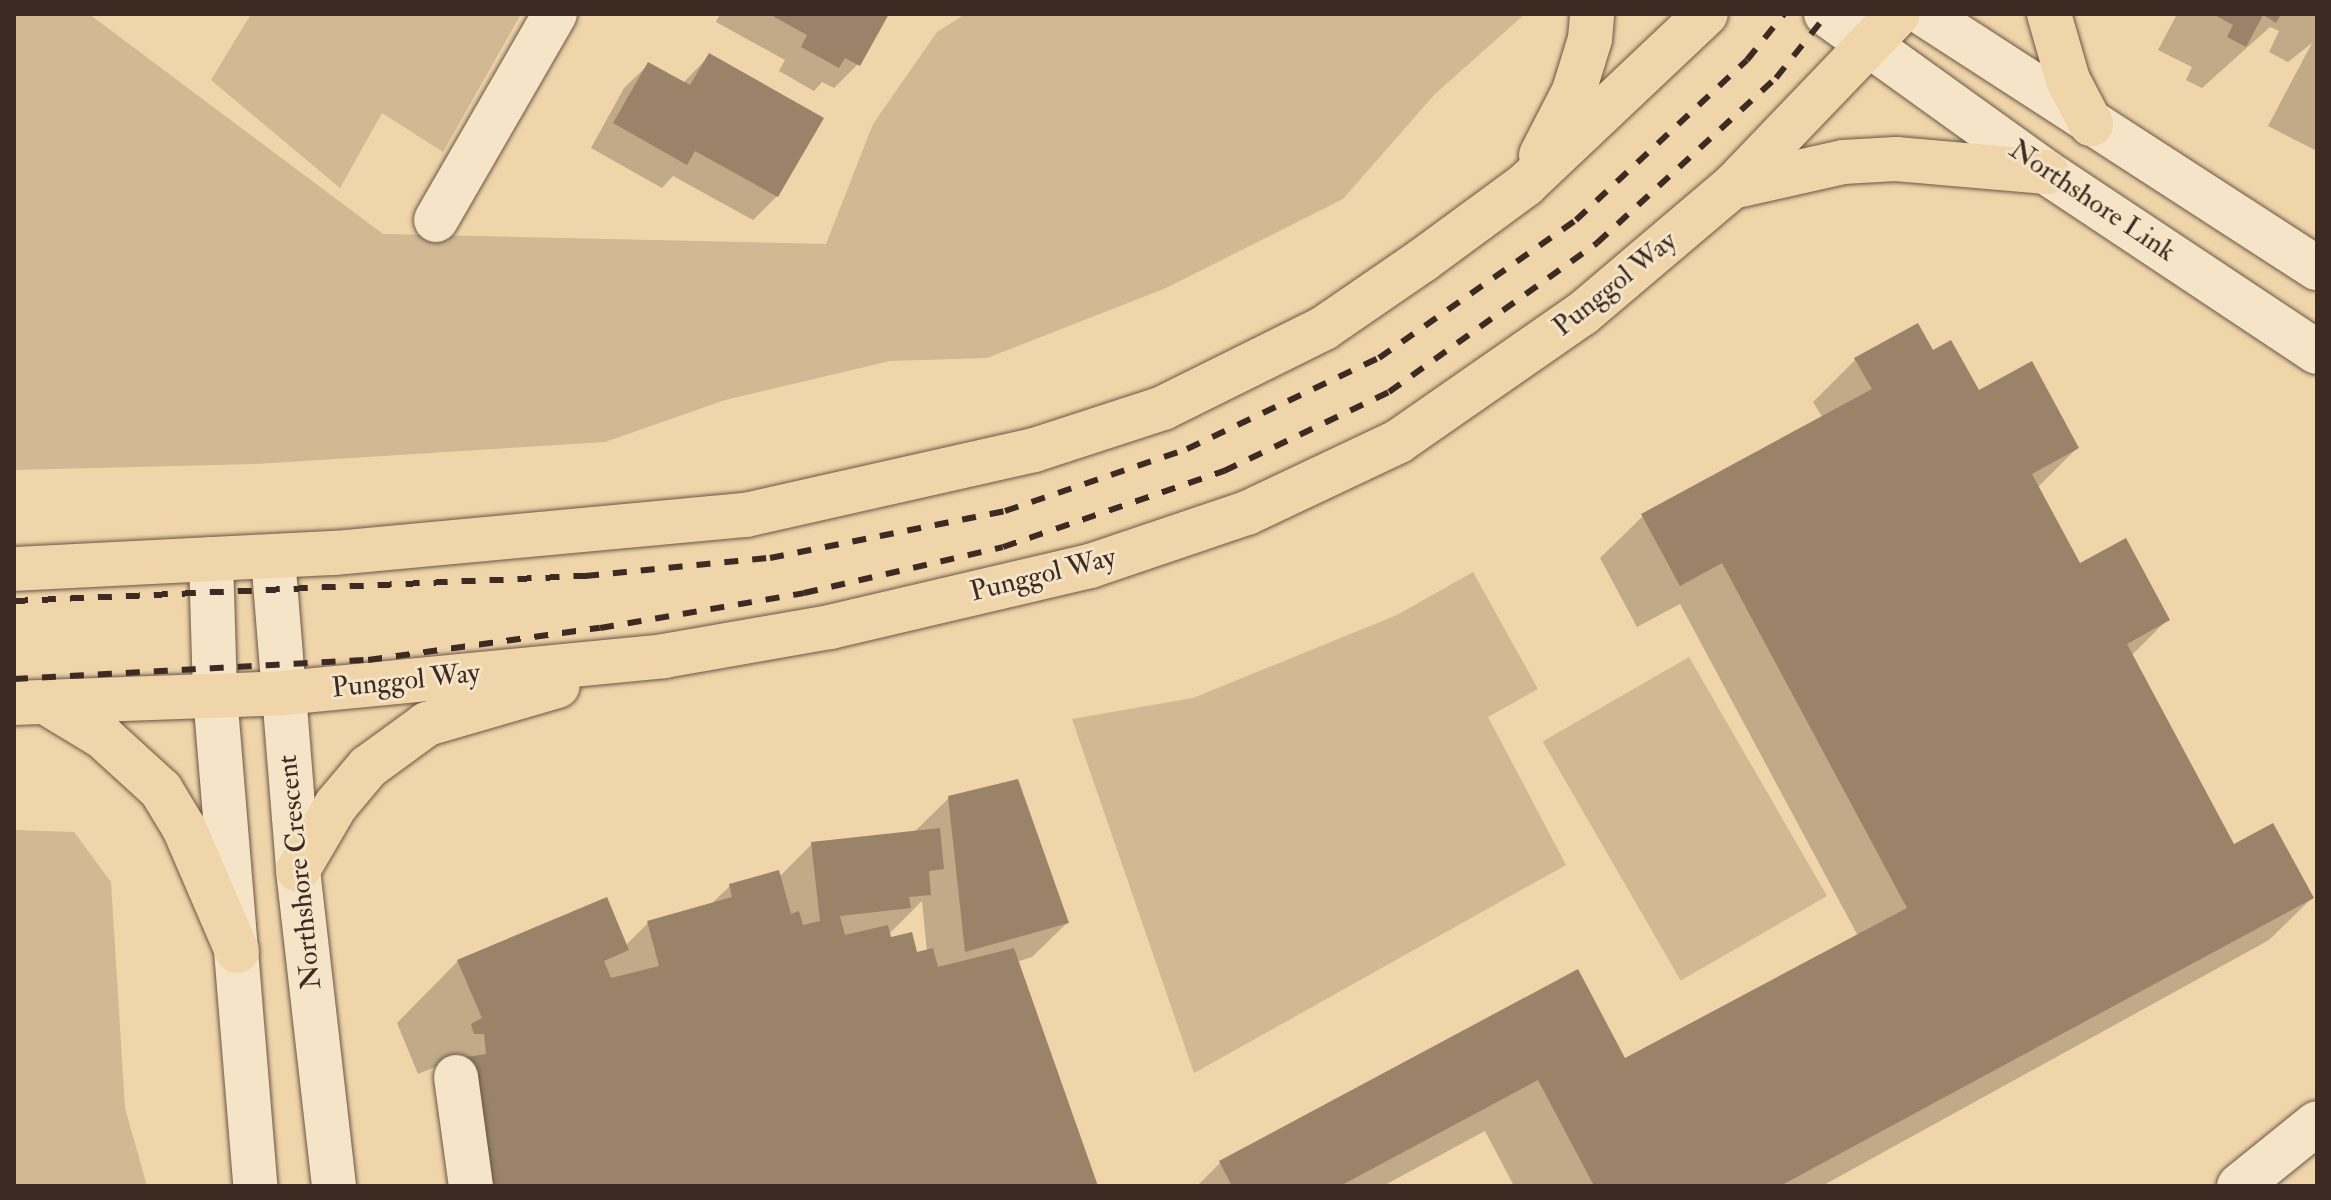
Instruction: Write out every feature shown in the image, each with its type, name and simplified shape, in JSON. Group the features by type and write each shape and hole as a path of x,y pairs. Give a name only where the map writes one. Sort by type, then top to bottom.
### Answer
{"main road":[{"path":"1525,185 1574,91 1590,39 1592,14"},
{"path":"14,569 273,557 746,515 1034,450 1163,408 1324,328 1525,185 1706,14"},
{"path":"2049,14 2068,80 2091,124"},
{"name":"Punggol Way","path":"30,702 283,693 664,656 830,627 1090,566 1247,513 1399,441 1582,314 1732,187 1884,30"},
{"path":"1732,187 1843,162 1883,160 1924,159 2046,172"},
{"path":"298,870 336,805 368,767 427,724 664,656"},
{"path":"30,702 103,737 161,790 184,828 237,951"}],"street":[{"path":"436,220 555,14"},
{"name":"Northshore Link","path":"1826,14 1884,30 2046,172 2317,352"},
{"path":"1924,14 2317,268"},
{"name":"Northshore Crescent","path":"273,557 298,870 334,1186"},
{"path":"211,559 215,695 255,1186"},
{"path":"456,1077 471,1186"},
{"path":"2239,1186 2317,1123"}],"shaded area":[{"path":"14,14 89,14 383,234 826,244 873,124 937,32 965,14 1525,14 1435,94 1343,199 1166,288 987,358 890,361 725,400 605,442 256,464 14,470"},
{"path":"251,14 521,14 443,152 382,113 340,188 211,80"},
{"path":"1473,572 1538,689 1488,717 1566,865 1194,1073 1072,719 1193,698 1397,615"},
{"path":"1689,657 1827,896 1681,981 1543,742"},
{"path":"14,830 74,832 111,882 125,1108 147,1186 14,1186"}],"building":[{"path":"769,14 889,14 860,66 845,58 839,68 801,47 807,35"},
{"path":"2213,14 2281,14 2276,23 2263,15 2246,47 2227,37 2233,25"},
{"path":"709,53 824,118 778,197 695,151 687,165 613,123 648,62 690,85"},
{"path":"1918,323 1933,350 1951,340 1979,390 2032,361 2079,448 2032,474 2080,563 2126,538 2170,620 2127,644 2234,844 2273,823 2314,898 1780,1186 1594,1186 1538,1080 1340,1186 1232,1186 1219,1161 1578,969 1625,1058 1907,908 1722,563 1680,586 1641,514 1872,389 1854,358"},
{"path":"1018,779 1069,923 965,952 948,796"},
{"path":"940,828 944,869 929,871 931,895 909,897 911,908 840,916 845,935 888,925 891,937 912,932 917,952 933,948 938,967 1014,948 1098,1186 481,1186 467,1057 486,1054 484,1034 474,1034 471,1024 482,1018 457,960 607,897 629,950 604,961 611,978 659,966 647,921 732,897 729,884 779,870 791,914 799,911 803,925 820,921 811,842"}],"railway":[{"path":"14,601 585,576 770,558 1005,511 1187,449 1379,358 1576,220 1747,60 1784,14"},
{"path":"14,679 368,660 600,628 804,593 1003,547 1224,471 1389,392 1597,243 1776,78 1827,14"}]}
